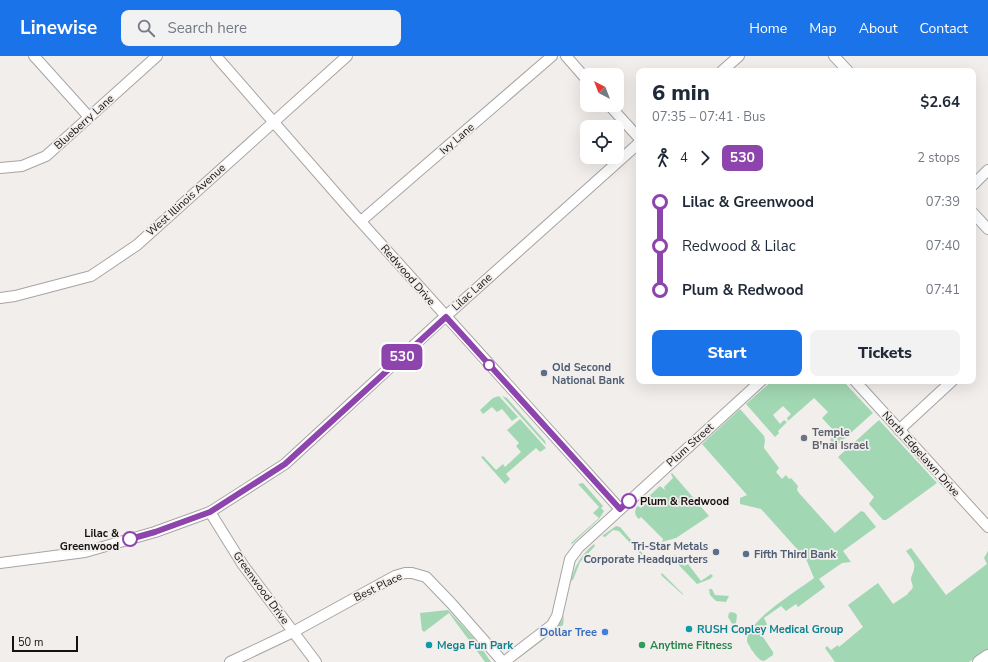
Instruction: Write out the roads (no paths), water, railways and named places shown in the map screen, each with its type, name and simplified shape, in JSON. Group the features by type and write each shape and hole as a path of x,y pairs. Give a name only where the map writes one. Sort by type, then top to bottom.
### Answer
{"main road":[{"path":"979,662 988,656"}],"street":[{"path":"34,56 89,117"},
{"name":"Blueberry Lane","path":"0,168 22,166 46,156 157,56"},
{"name":"Redwood Drive","path":"216,56 446,317 620,509"},
{"name":"West Illinois Avenue","path":"0,298 15,296 91,276 137,245 347,56"},
{"name":"Ivy Lane","path":"361,221 552,56"},
{"path":"566,56 580,72"},
{"path":"725,68 739,56"},
{"path":"834,56 845,68"},
{"path":"615,112 636,135"},
{"name":"Lilac Lane","path":"0,563 85,552 155,532 210,512 285,464 636,146"},
{"path":"976,182 988,170"},
{"path":"976,216 988,229"},
{"name":"Plum Street","path":"620,509 758,384"},
{"name":"North Edgelawn Drive","path":"858,384 988,527"},
{"path":"899,430 949,384"},
{"name":"Best Place","path":"230,662 293,632 395,576 405,573 412,573 426,577 451,602 504,662 552,625 557,616 570,559 579,547 620,509"},
{"name":"Greenwood Drive","path":"210,512 243,565 316,662"}],"place":[{"name":"Old Second National Bank","path":"544,373"},
{"name":"Temple B'nai Israel","path":"804,438"},
{"name":"Plum & Redwood","path":"629,501"},
{"name":"Lilac & Greenwood","path":"130,539"},
{"name":"Tri-Star Metals Corporate Headquarters","path":"716,552"},
{"name":"Fifth Third Bank","path":"746,554"},
{"name":"RUSH Copley Medical Group","path":"689,629"},
{"name":"Dollar Tree","path":"605,632"},
{"name":"Mega Fun Park","path":"429,645"},
{"name":"Anytime Fitness","path":"642,645"}]}
